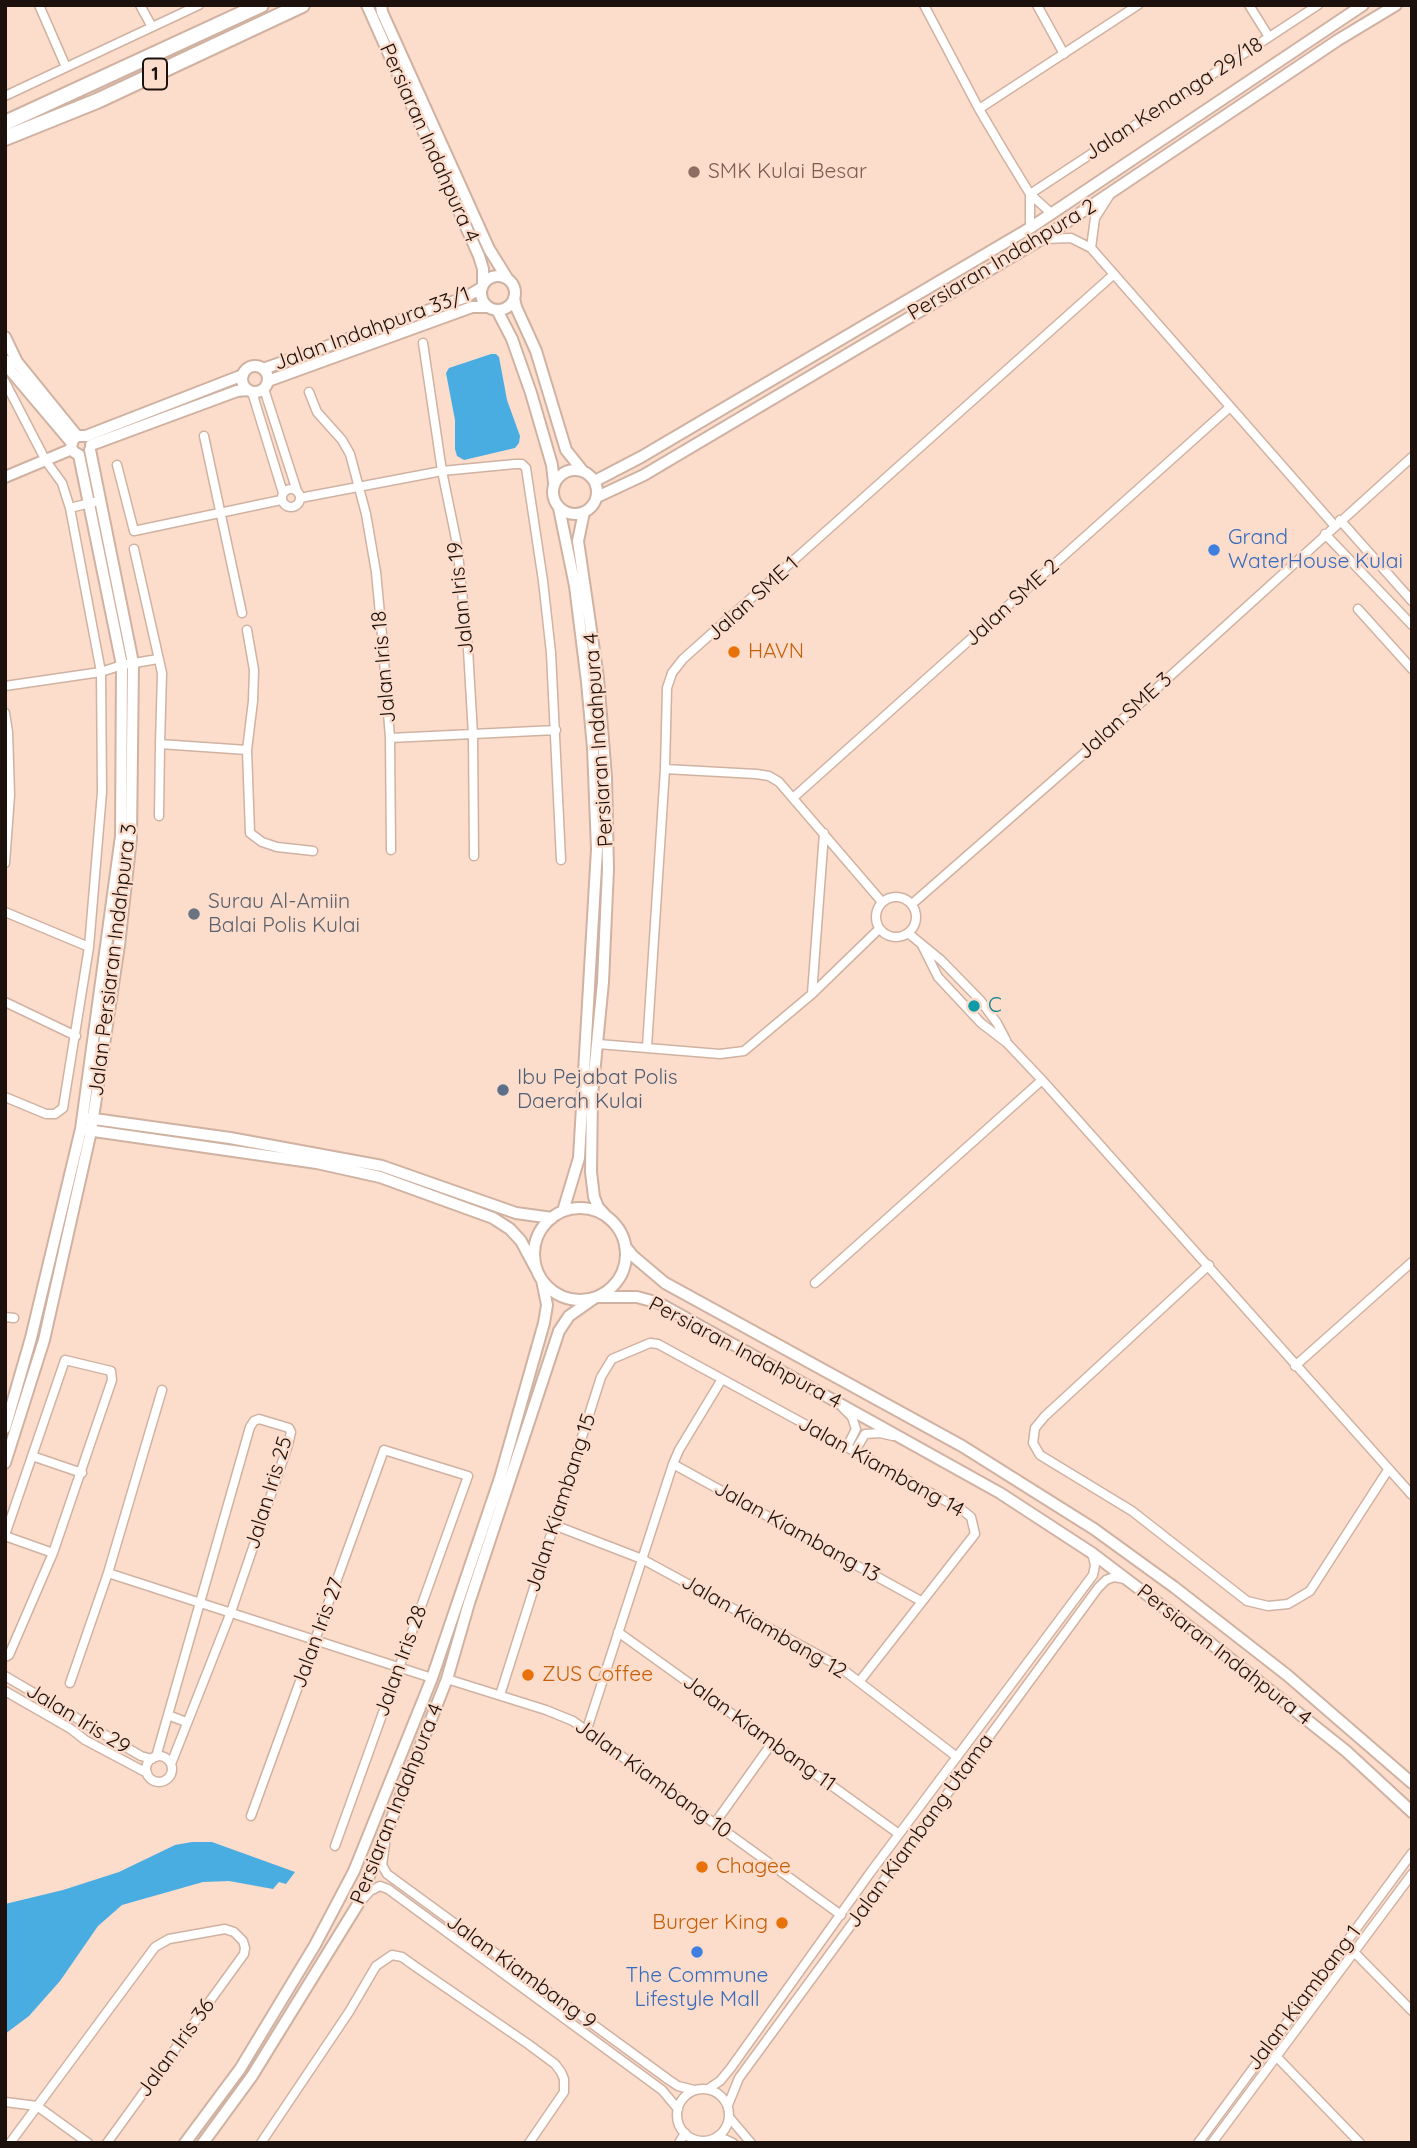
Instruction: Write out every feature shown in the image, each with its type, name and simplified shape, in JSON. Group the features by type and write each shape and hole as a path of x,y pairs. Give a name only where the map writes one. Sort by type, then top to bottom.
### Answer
{"highway":[{"name":"1","path":"5,123 261,5"},
{"name":"1","path":"5,138 97,101 302,5"}],"street":[{"path":"39,5 66,67"},
{"path":"140,5 152,27"},
{"name":"Persiaran Indahpura 4","path":"367,5 479,256 483,269 480,295 512,339 531,393 552,465 554,483"},
{"name":"Persiaran Indahpura 4","path":"381,5 489,249 513,285 516,307 536,351 566,450 582,470"},
{"path":"924,5 979,109 1030,194 1051,212"},
{"path":"1037,5 1064,54"},
{"path":"979,109 1138,5"},
{"path":"1249,5 1269,37"},
{"name":"Jalan Kenanga 29/18","path":"1030,194 1318,5"},
{"name":"Persiaran Indahpura 2","path":"595,481 641,457 1030,228 1363,5"},
{"name":"Persiaran Indahpura 2","path":"597,497 644,475 1040,240 1338,40 1396,5"},
{"path":"5,96 193,6"},
{"path":"1091,248 1095,218 1112,192"},
{"path":"1030,194 1030,228"},
{"path":"1040,240 1070,238 1091,248 1230,407 1412,601"},
{"name":"Jalan SME 1","path":"647,1047 665,769 667,688 672,673 683,659 1114,275"},
{"path":"482,286 495,276 507,278"},
{"name":"Jalan Indahpura 33/1","path":"263,369 466,297 482,286"},
{"path":"492,309 506,309 514,298"},
{"name":"Jalan Indahpura 33/1","path":"266,385 472,307 492,309"},
{"path":"5,337 17,362 81,445"},
{"name":"Jalan Iris 19","path":"423,343 442,471 457,544 468,649 473,735 474,856"},
{"path":"5,360 11,370 81,445"},
{"path":"5,477 243,375 252,367 263,369 298,494 298,505 292,508 284,505 271,452 250,391 243,383 243,375"},
{"path":"5,382 46,461 62,482 70,508 101,672 102,792 89,947 63,1108 55,1114 38,1112 5,1097"},
{"path":"81,445 237,391 250,391 266,385"},
{"name":"Jalan Iris 18","path":"309,393 317,412 342,440 350,454 360,486 376,572 390,738 391,850"},
{"name":"Jalan SME 2","path":"793,798 1230,407"},
{"path":"204,436 242,613"},
{"name":"Jalan Persiaran Indahpura 3","path":"5,1463 44,1340 119,945 131,838 128,664 101,501 81,445"},
{"name":"Jalan Persiaran Indahpura 3","path":"81,445 89,503 128,664"},
{"name":"Jalan SME 3","path":"912,904 1104,736 1412,457"},
{"path":"117,465 134,531 220,513 282,496 291,489 298,494 442,471 522,464 526,468 543,581 556,730 561,860"},
{"path":"582,470 595,481 597,497 584,512 571,514 559,508 553,496 554,483 566,471 582,470"},
{"path":"70,508 101,501"},
{"name":"Persiaran Indahpura 4","path":"559,508 575,586 587,682 597,835 579,1158 563,1211"},
{"name":"Persiaran Indahpura 4","path":"584,512 578,541 598,678 606,777 608,878 598,1044 592,1095 591,1172 594,1197 607,1217"},
{"path":"1325,534 1412,625"},
{"path":"135,549 158,659 163,699 159,816"},
{"path":"1358,609 1412,668"},
{"path":"247,630 254,670 247,750 250,832 262,842 277,847 313,851"},
{"path":"5,686 101,672 158,659"},
{"path":"5,713 8,732 5,863"},
{"path":"390,738 556,730"},
{"path":"160,744 247,750"},
{"path":"665,769 769,776 779,782 882,902"},
{"path":"811,994 824,833"},
{"path":"897,896 912,904 916,919 908,933 893,937 879,929 876,910 882,902 897,896"},
{"path":"5,912 89,947"},
{"path":"598,1044 720,1054 744,1051 811,994 879,929"},
{"path":"908,933 941,960 980,1000 1007,1042"},
{"path":"922,945 938,977 981,1023 1007,1042 1042,1080 1412,1496"},
{"path":"5,1002 76,1036"},
{"path":"815,1283 1042,1080"},
{"path":"87,1124 230,1138 382,1166 516,1213 552,1218"},
{"path":"87,1124 317,1163 380,1177 493,1218 521,1241 542,1280 552,1292 566,1298 581,1301 610,1289 620,1277 625,1262 625,1246"},
{"name":"Jalan Persiaran Indahpura 3","path":"5,1427 87,1124"},
{"path":"536,1269 536,1241 542,1228 552,1218 563,1211 578,1208 607,1217 616,1225 625,1246 633,1256 665,1283 961,1446 1094,1529 1287,1675 1412,1783"},
{"path":"1295,1366 1412,1262"},
{"path":"1209,1265 1045,1416 1035,1429 1033,1443 1040,1455 1132,1511 1247,1601 1268,1606 1288,1604 1310,1591 1388,1470"},
{"name":"Persiaran Indahpura 4","path":"185,2143 240,2069 338,1903 354,1871 432,1678 500,1478 544,1323 547,1305 542,1280"},
{"name":"Persiaran Indahpura 4","path":"203,2143 252,2076 358,1904 447,1679 469,1603 556,1340 569,1317 596,1297 637,1297 659,1303 1000,1493 1128,1580 1346,1751 1410,1812"},
{"name":"Jalan Kiambang 15","path":"500,1695 606,1367 612,1359 650,1343 658,1344"},
{"name":"Jalan Kiambang 14","path":"658,1344 971,1517 975,1534 859,1682"},
{"path":"5,1657 9,1655 53,1553 112,1380 111,1371 65,1360 5,1536 53,1553"},
{"path":"587,1729 673,1464 722,1379"},
{"path":"70,1683 108,1573 162,1390"},
{"path":"837,1401 855,1425 851,1449"},
{"name":"Jalan Iris 25","path":"154,1758 250,1427 259,1419 289,1427 291,1432 288,1445 231,1612 171,1764"},
{"path":"851,1449 870,1432 906,1440"},
{"name":"Jalan Iris 27","path":"251,1815 384,1450 468,1476"},
{"path":"32,1456 82,1473"},
{"name":"Jalan Kiambang 13","path":"673,1464 921,1601"},
{"name":"Jalan Iris 28","path":"335,1846 468,1476"},
{"name":"Jalan Kiambang 12","path":"554,1525 642,1559 836,1665 957,1757"},
{"name":"Jalan Kiambang Utama","path":"708,2089 720,2081 730,2069 899,1834 1093,1575 1095,1565 1092,1553"},
{"path":"108,1573 432,1678"},
{"name":"Jalan Kiambang Utama","path":"728,2105 739,2078 1098,1588 1114,1577 1128,1580"},
{"name":"Jalan Kiambang 11","path":"618,1632 899,1834"},
{"name":"Jalan Iris 29","path":"5,1676 141,1756 154,1758"},
{"name":"Jalan Kiambang 10","path":"447,1679 547,1710 587,1729 841,1915"},
{"name":"Jalan Iris 29","path":"5,1690 85,1740 147,1773"},
{"path":"168,1715 186,1722"},
{"path":"715,1823 772,1743"},
{"path":"163,1757 171,1764 172,1773 164,1782 152,1780 147,1773 148,1763 154,1758 163,1757"},
{"name":"Jalan Kiambang 9","path":"387,1831 382,1865 387,1874 678,2086 694,2090"},
{"name":"Jalan Kiambang 1","path":"1198,2143 1412,1853"},
{"name":"Jalan Kiambang 1","path":"1212,2143 1412,1874"},
{"name":"Jalan Kiambang 9","path":"358,1904 370,1891 380,1886 388,1889 662,2090 678,2109"},
{"name":"Jalan Iris 36","path":"37,2106 157,1945 169,1939 225,1929 241,1938 246,1948 244,1954 107,2143"},
{"path":"1355,1953 1412,2011"},
{"path":"261,2143 349,2012 376,1966 392,1955 402,1957 428,1974 528,2044 561,2071 564,2092 529,2143"},
{"path":"1267,2048 1360,2143"},
{"path":"708,2089 720,2095 728,2105 729,2117 724,2131 705,2141 691,2138 685,2133 678,2122 678,2109 681,2101 694,2090 708,2089"},
{"path":"5,2102 37,2106 88,2143"},
{"path":"10,2143 37,2106"},
{"path":"729,2117 751,2143"},
{"path":"679,2143 685,2133"},
{"path":"718,2136 733,2143"}],"water":[{"path":"491,354 499,357 507,400 520,436 519,443 515,448 464,460 457,456 455,449 455,420 446,373 449,368"},
{"path":"212,1842 295,1872 286,1884 279,1882 273,1889 229,1881 203,1882 122,1905 98,1926 60,1981 29,2016 5,2034 5,1904 63,1890 119,1872 175,1845"}],"place":[{"name":"SMK Kulai Besar","path":"694,172"},
{"name":"Grand WaterHouse Kulai","path":"1214,550"},
{"name":"HAVN","path":"734,652"},
{"name":"Surau Al-Amiin Balai Polis Kulai","path":"194,914"},
{"name":"C","path":"974,1006"},
{"name":"Ibu Pejabat Polis Daerah Kulai","path":"503,1090"},
{"name":"ZUS Coffee","path":"528,1675"},
{"name":"Chagee","path":"702,1867"},
{"name":"Burger King","path":"782,1923"},
{"name":"The Commune Lifestyle Mall","path":"697,1952"}]}
